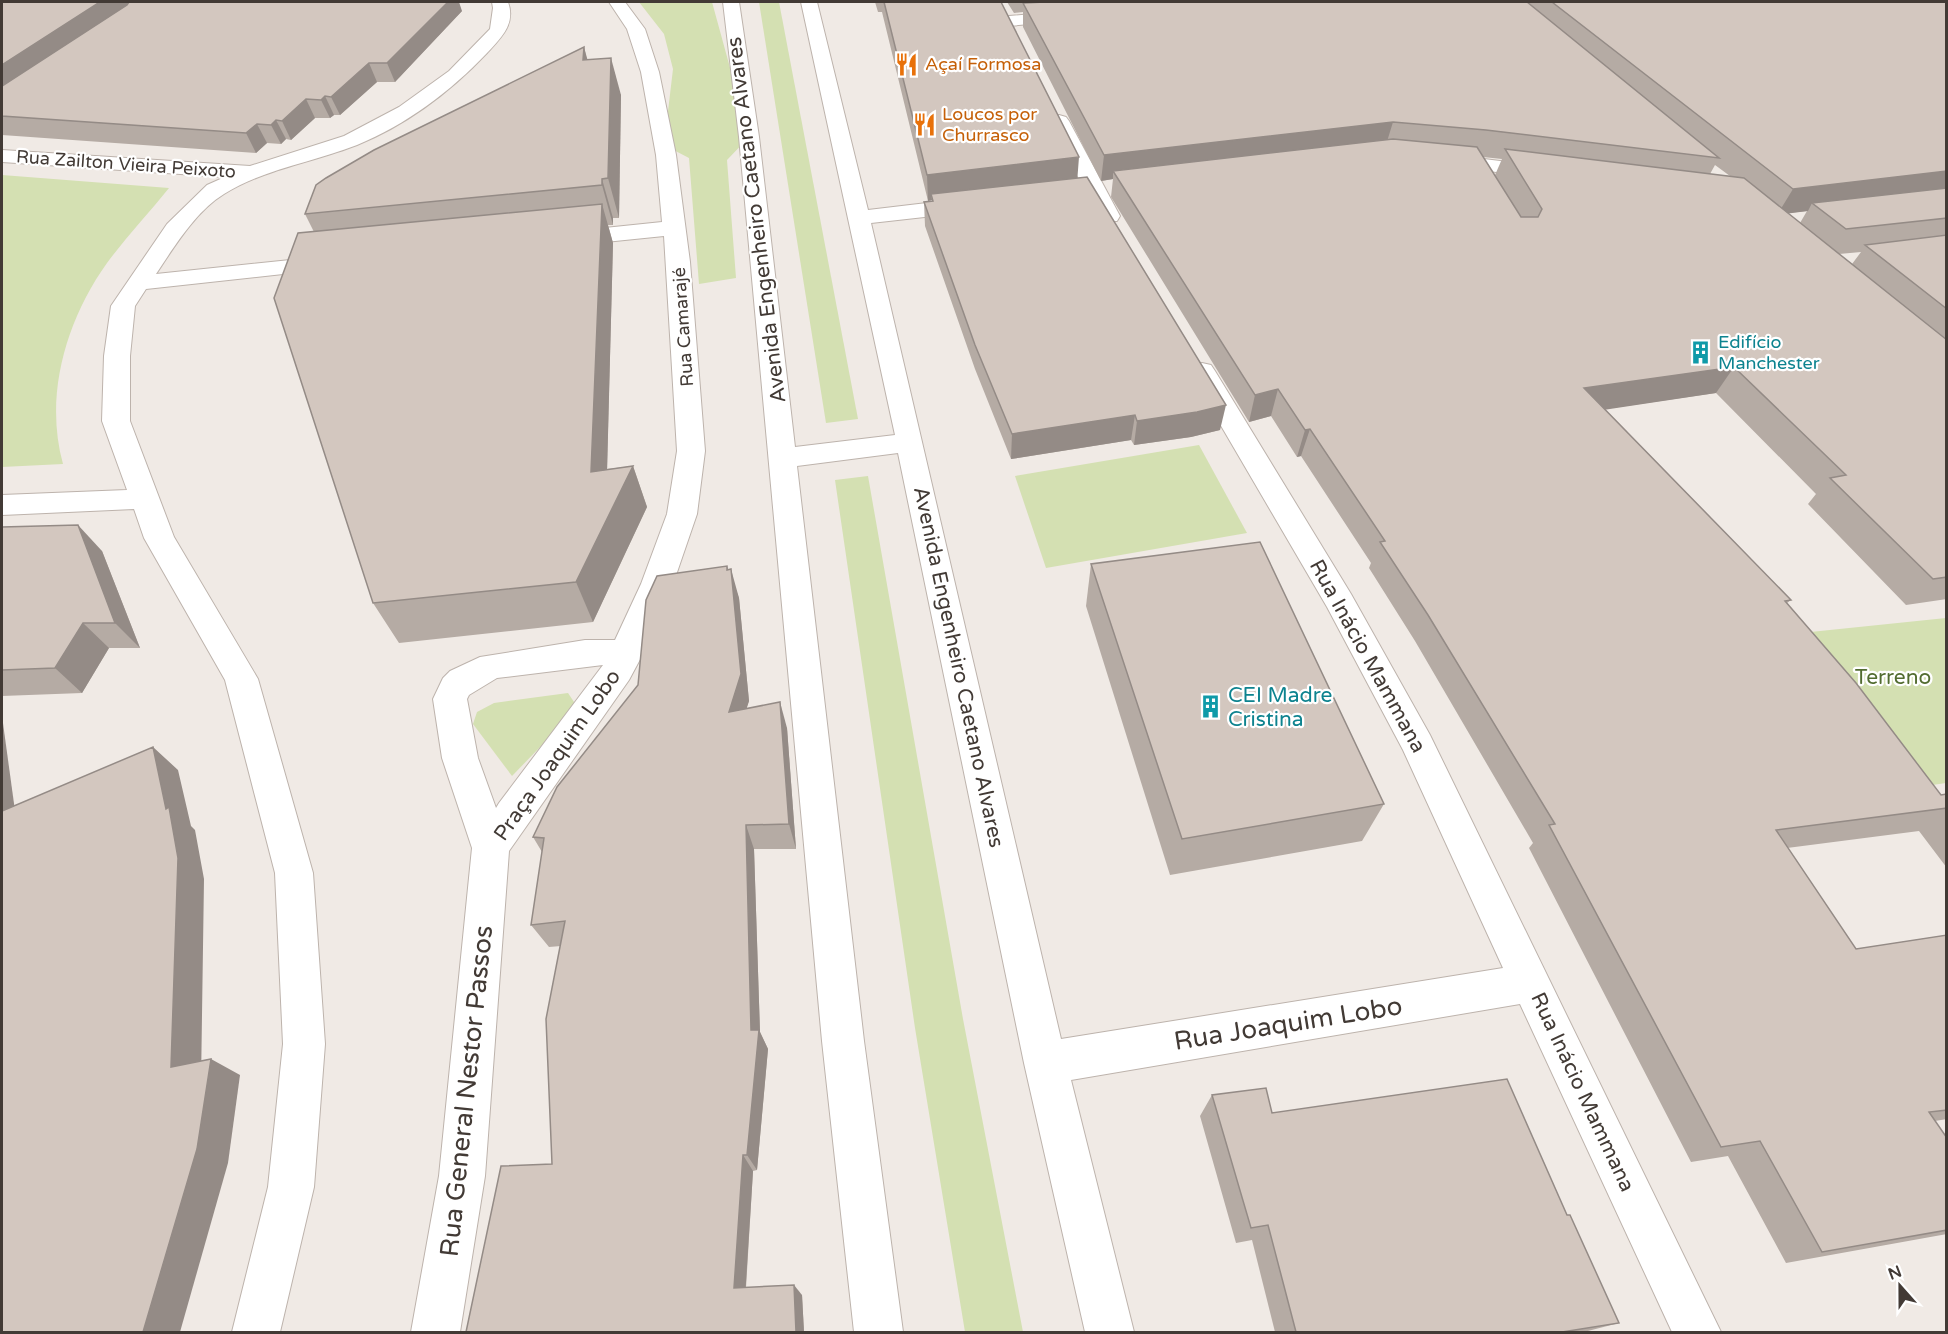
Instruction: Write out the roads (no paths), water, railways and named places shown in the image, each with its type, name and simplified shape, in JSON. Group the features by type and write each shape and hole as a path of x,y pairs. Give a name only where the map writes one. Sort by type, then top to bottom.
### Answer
{"street":[{"path":"256,1332 291,1188 304,1044 294,873 241,679 159,538 116,421 117,356 123,306 183,221 215,190 250,173 341,144 406,111 456,75 499,30 502,8 500,2"},
{"name":"Rua Camarajé","path":"617,2 636,29 650,72 666,154 691,451 682,514 672,547 628,652"},
{"name":"Avenida Engenheiro Caetano Alvares","path":"730,2 749,136 843,1041 878,1332"},
{"name":"Avenida Engenheiro Caetano Alvares","path":"809,2 910,442 1045,1063 1109,1332"},
{"path":"1025,53 1004,11 1088,14"},
{"path":"1046,96 1094,192 1121,237"},
{"name":"Rua Zailton Vieira Peixoto","path":"2,156 250,173"},
{"path":"1425,158 1567,176"},
{"path":"1476,164 1488,184"},
{"path":"858,218 993,203"},
{"path":"543,242 674,228"},
{"path":"138,283 352,261"},
{"name":"Rua Inácio Mammana","path":"1188,348 1340,602 1418,745 1697,1332"},
{"path":"784,458 910,442"},
{"path":"2,505 145,499"},
{"name":"Praça Joaquim Lobo","path":"491,848 512,814 595,704 628,652"},
{"name":"Praça Joaquim Lobo","path":"491,848 458,747 450,699 455,687 471,674 492,666 585,654 628,652"},
{"name":"Rua General Nestor Passos","path":"435,1332 462,1176 491,848"},
{"name":"Rua Joaquim Lobo","path":"1045,1063 1531,983"}],"place":[{"name":"Açaí Formosa","path":"907,64"},
{"name":"Loucos por Churrasco","path":"924,124"},
{"name":"Edifício Manchester","path":"1700,352"},
{"name":"CEI Madre Cristina","path":"1210,707"}],"park label":[{"name":"Terreno","path":"1893,677"}]}
